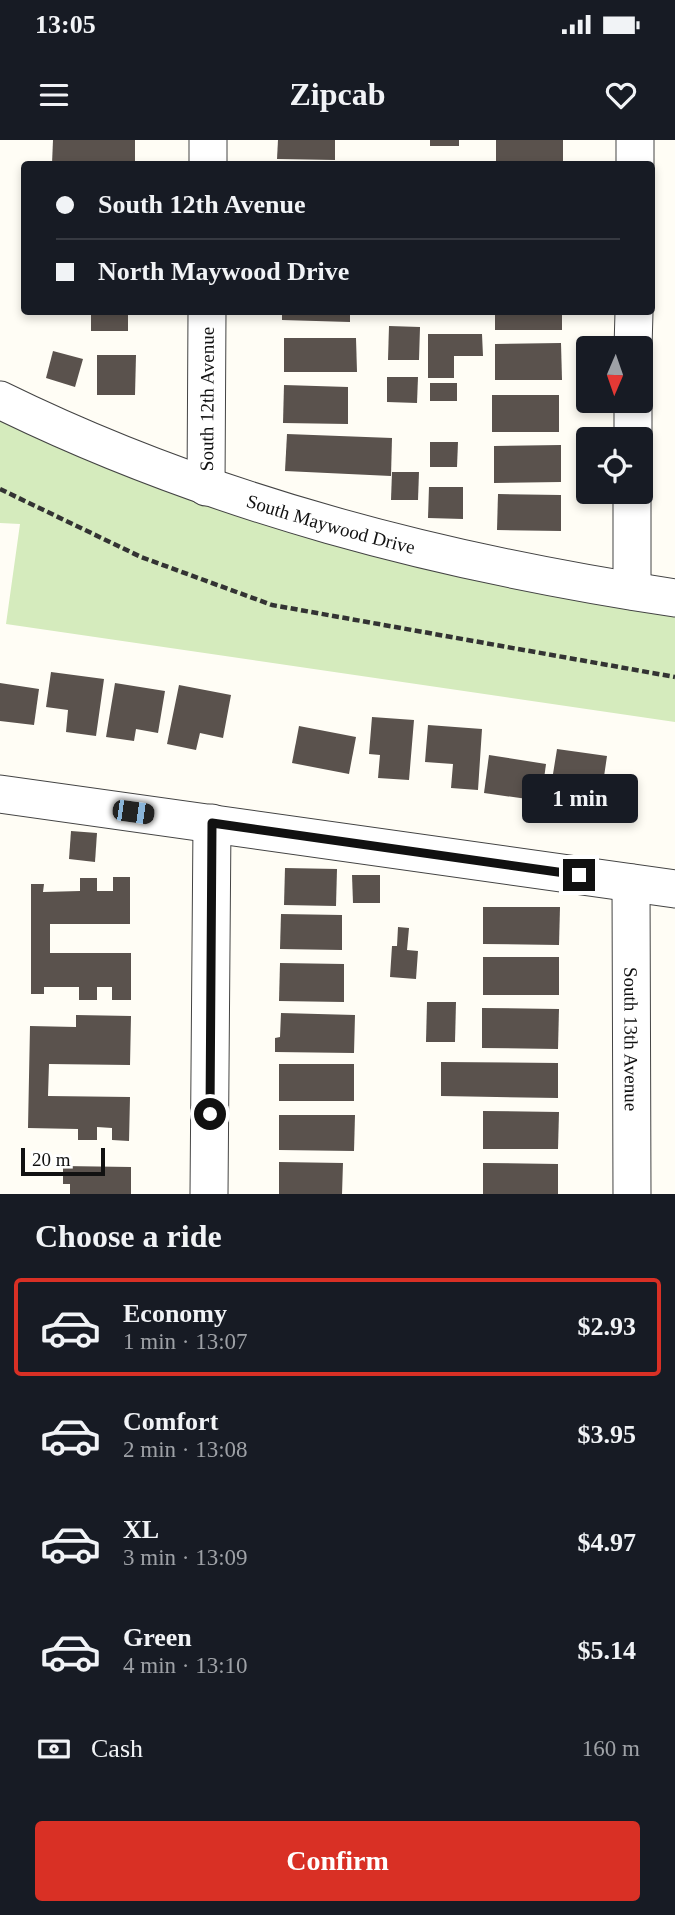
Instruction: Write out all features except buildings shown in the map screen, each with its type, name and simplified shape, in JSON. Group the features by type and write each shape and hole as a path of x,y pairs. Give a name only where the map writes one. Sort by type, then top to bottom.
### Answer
{"street":[{"path":"208,140 208,161"},
{"path":"635,140 635,161"},
{"name":"South 12th Avenue","path":"205,487 207,315"},
{"path":"633,336 634,315"},
{"name":"South Maywood Drive","path":"0,400 205,487 358,533 491,565 675,598"},
{"path":"632,504 632,591"},
{"path":"0,794 675,890"},
{"path":"209,1194 212,823"},
{"name":"South 13th Avenue","path":"631,883 632,1194"}],"path":[{"path":"0,489 141,557 272,606 675,677"}],"green space":[{"path":"0,414 675,612 675,722 6,624 20,524 0,523"}],"route":[{"path":"210,1114 212,823 579,875"}]}
